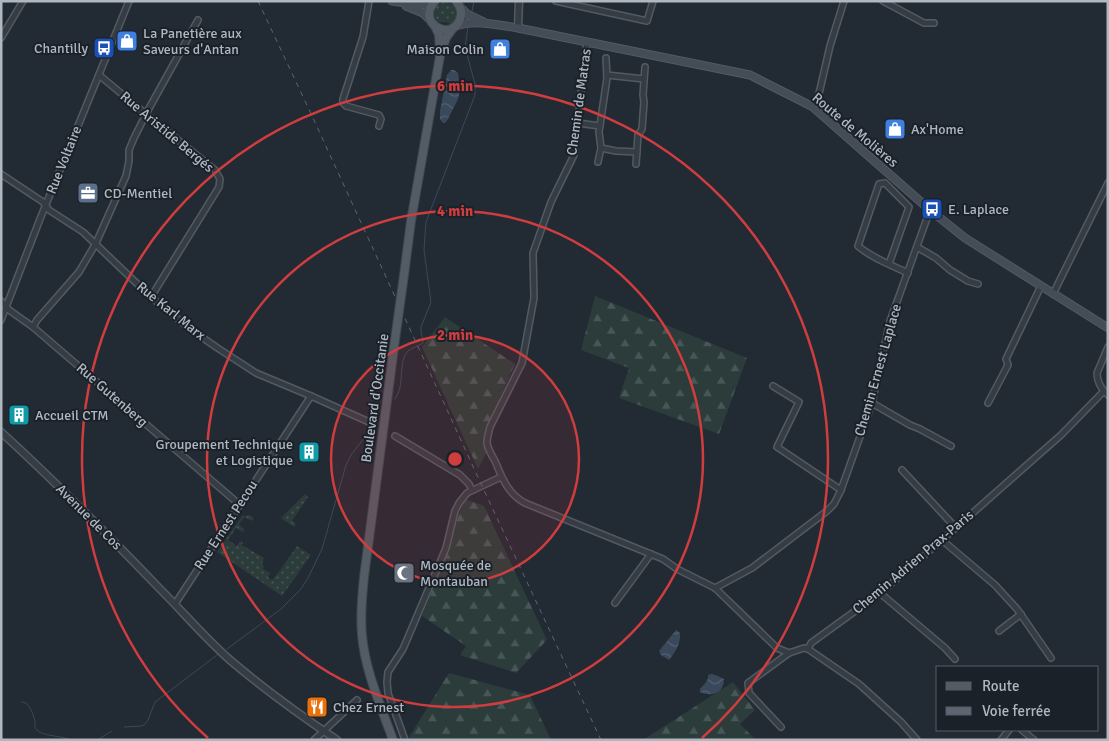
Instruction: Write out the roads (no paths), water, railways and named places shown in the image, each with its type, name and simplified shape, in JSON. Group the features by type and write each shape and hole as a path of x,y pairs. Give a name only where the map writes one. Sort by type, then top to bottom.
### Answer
{"main road":[{"path":"396,2 421,5 434,2"},
{"path":"396,2 423,13 433,23 446,30 454,27"},
{"path":"433,23 429,13 434,2"},
{"name":"Route de Molières","path":"457,3 467,14 490,24"},
{"name":"Boulevard d'Occitanie","path":"393,740 366,660 361,612 364,577 411,221 440,56 446,38 461,16 457,3"},
{"name":"Boulevard d'Occitanie","path":"433,23 439,35 440,56"},
{"name":"Route de Molières","path":"454,27 465,23 518,28 750,75 813,107 930,210 965,238 1108,328"}],"street":[{"path":"1,38 24,1"},
{"name":"Rue Voltaire","path":"1,320 129,1"},
{"path":"370,1 363,37 343,103 346,106 379,115 381,119 379,126"},
{"path":"518,28 519,1"},
{"path":"556,1 647,21 653,1"},
{"path":"813,107 818,98 830,46 844,1"},
{"path":"883,1 924,23 934,23"},
{"path":"33,327 79,272 96,243 126,176 129,150 146,114 198,20"},
{"name":"Chemin de Matras","path":"587,42 574,155 551,202 533,253 534,298 522,363 490,427 487,438 489,448 511,493 518,499 663,559 676,569 715,588"},
{"path":"598,162 606,58"},
{"path":"636,164 638,136 642,129 645,67"},
{"name":"Rue Aristide Bergés","path":"99,75 215,170 220,180 219,187 151,298"},
{"path":"606,75 644,79"},
{"path":"578,124 600,126"},
{"path":"600,148 637,152"},
{"name":"Rue Karl Marx","path":"1,174 83,232 151,298 190,329 256,373 369,422"},
{"path":"890,264 909,207 885,183 879,184 858,246 864,251 890,264 908,273"},
{"path":"1053,294 1108,183"},
{"name":"Chemin Ernest Laplace","path":"715,588 752,568 834,504 841,490 872,404 890,321 930,210"},
{"path":"917,248 936,258 950,270 968,281 978,284"},
{"path":"988,403 1008,365 1006,359 1041,286"},
{"name":"Rue Gutenberg","path":"1,301 9,310 33,327 240,505"},
{"path":"1106,393 1098,381 1097,373 1108,347"},
{"path":"773,386 799,402 777,447 841,490"},
{"name":"Chemin Adrien Prax-Paris","path":"808,649 812,643 880,593 956,528 1106,393"},
{"name":"Rue Ernest Pecou","path":"175,604 311,396"},
{"path":"872,404 951,446"},
{"name":"Avenue de Cos","path":"1,432 175,604 209,641 276,697 337,740"},
{"path":"395,436 460,475 472,490"},
{"path":"902,470 956,528"},
{"path":"405,740 388,692 388,672 403,649 446,548 455,511 459,503 467,493 502,477"},
{"path":"942,540 995,585 1021,614 1051,658"},
{"path":"615,603 651,554"},
{"path":"715,588 777,648 789,653"},
{"path":"880,593 945,648 955,659"},
{"path":"1000,631 1021,614"},
{"path":"781,727 749,693 748,683 789,653 804,648 810,649 859,684 901,722 917,740"},
{"path":"314,740 357,700"},
{"path":"1023,731 1034,740"}],"water":[{"path":"451,70 458,73 460,90 458,99 448,119 443,123 440,119 440,111 447,75"},
{"path":"676,630 680,633 680,641 669,660 661,655 659,651"},
{"path":"712,674 724,679 722,688 712,694 700,692 700,689 708,679 708,675"}],"waterway":[{"path":"472,11 474,1"},
{"path":"395,399 400,387 405,356 408,351 423,343 421,327 431,302 424,250 426,222 475,95 475,84 465,47 468,27"},
{"path":"227,649 281,609 301,589 322,549 346,465 351,455 374,425"},
{"path":"124,727 142,726 145,724 155,702 217,655"},
{"path":"22,702 26,703 31,709 35,727 39,732 71,740"},
{"path":"97,740 112,731"}],"railway":[{"path":"258,1 601,740"}],"place":[{"name":"La Panetière aux Saveurs d'Antan","path":"127,41"},
{"name":"Chantilly","path":"104,48"},
{"name":"Maison Colin","path":"500,49"},
{"name":"Ax'Home","path":"895,129"},
{"name":"CD-Mentiel","path":"88,193"},
{"name":"E. Laplace","path":"932,209"},
{"name":"Accueil CTM","path":"19,415"},
{"name":"Groupement Technique et Logistique","path":"309,452"},
{"name":"Mosquée de Montauban","path":"404,573"},
{"name":"Chez Ernest","path":"317,707"}]}
